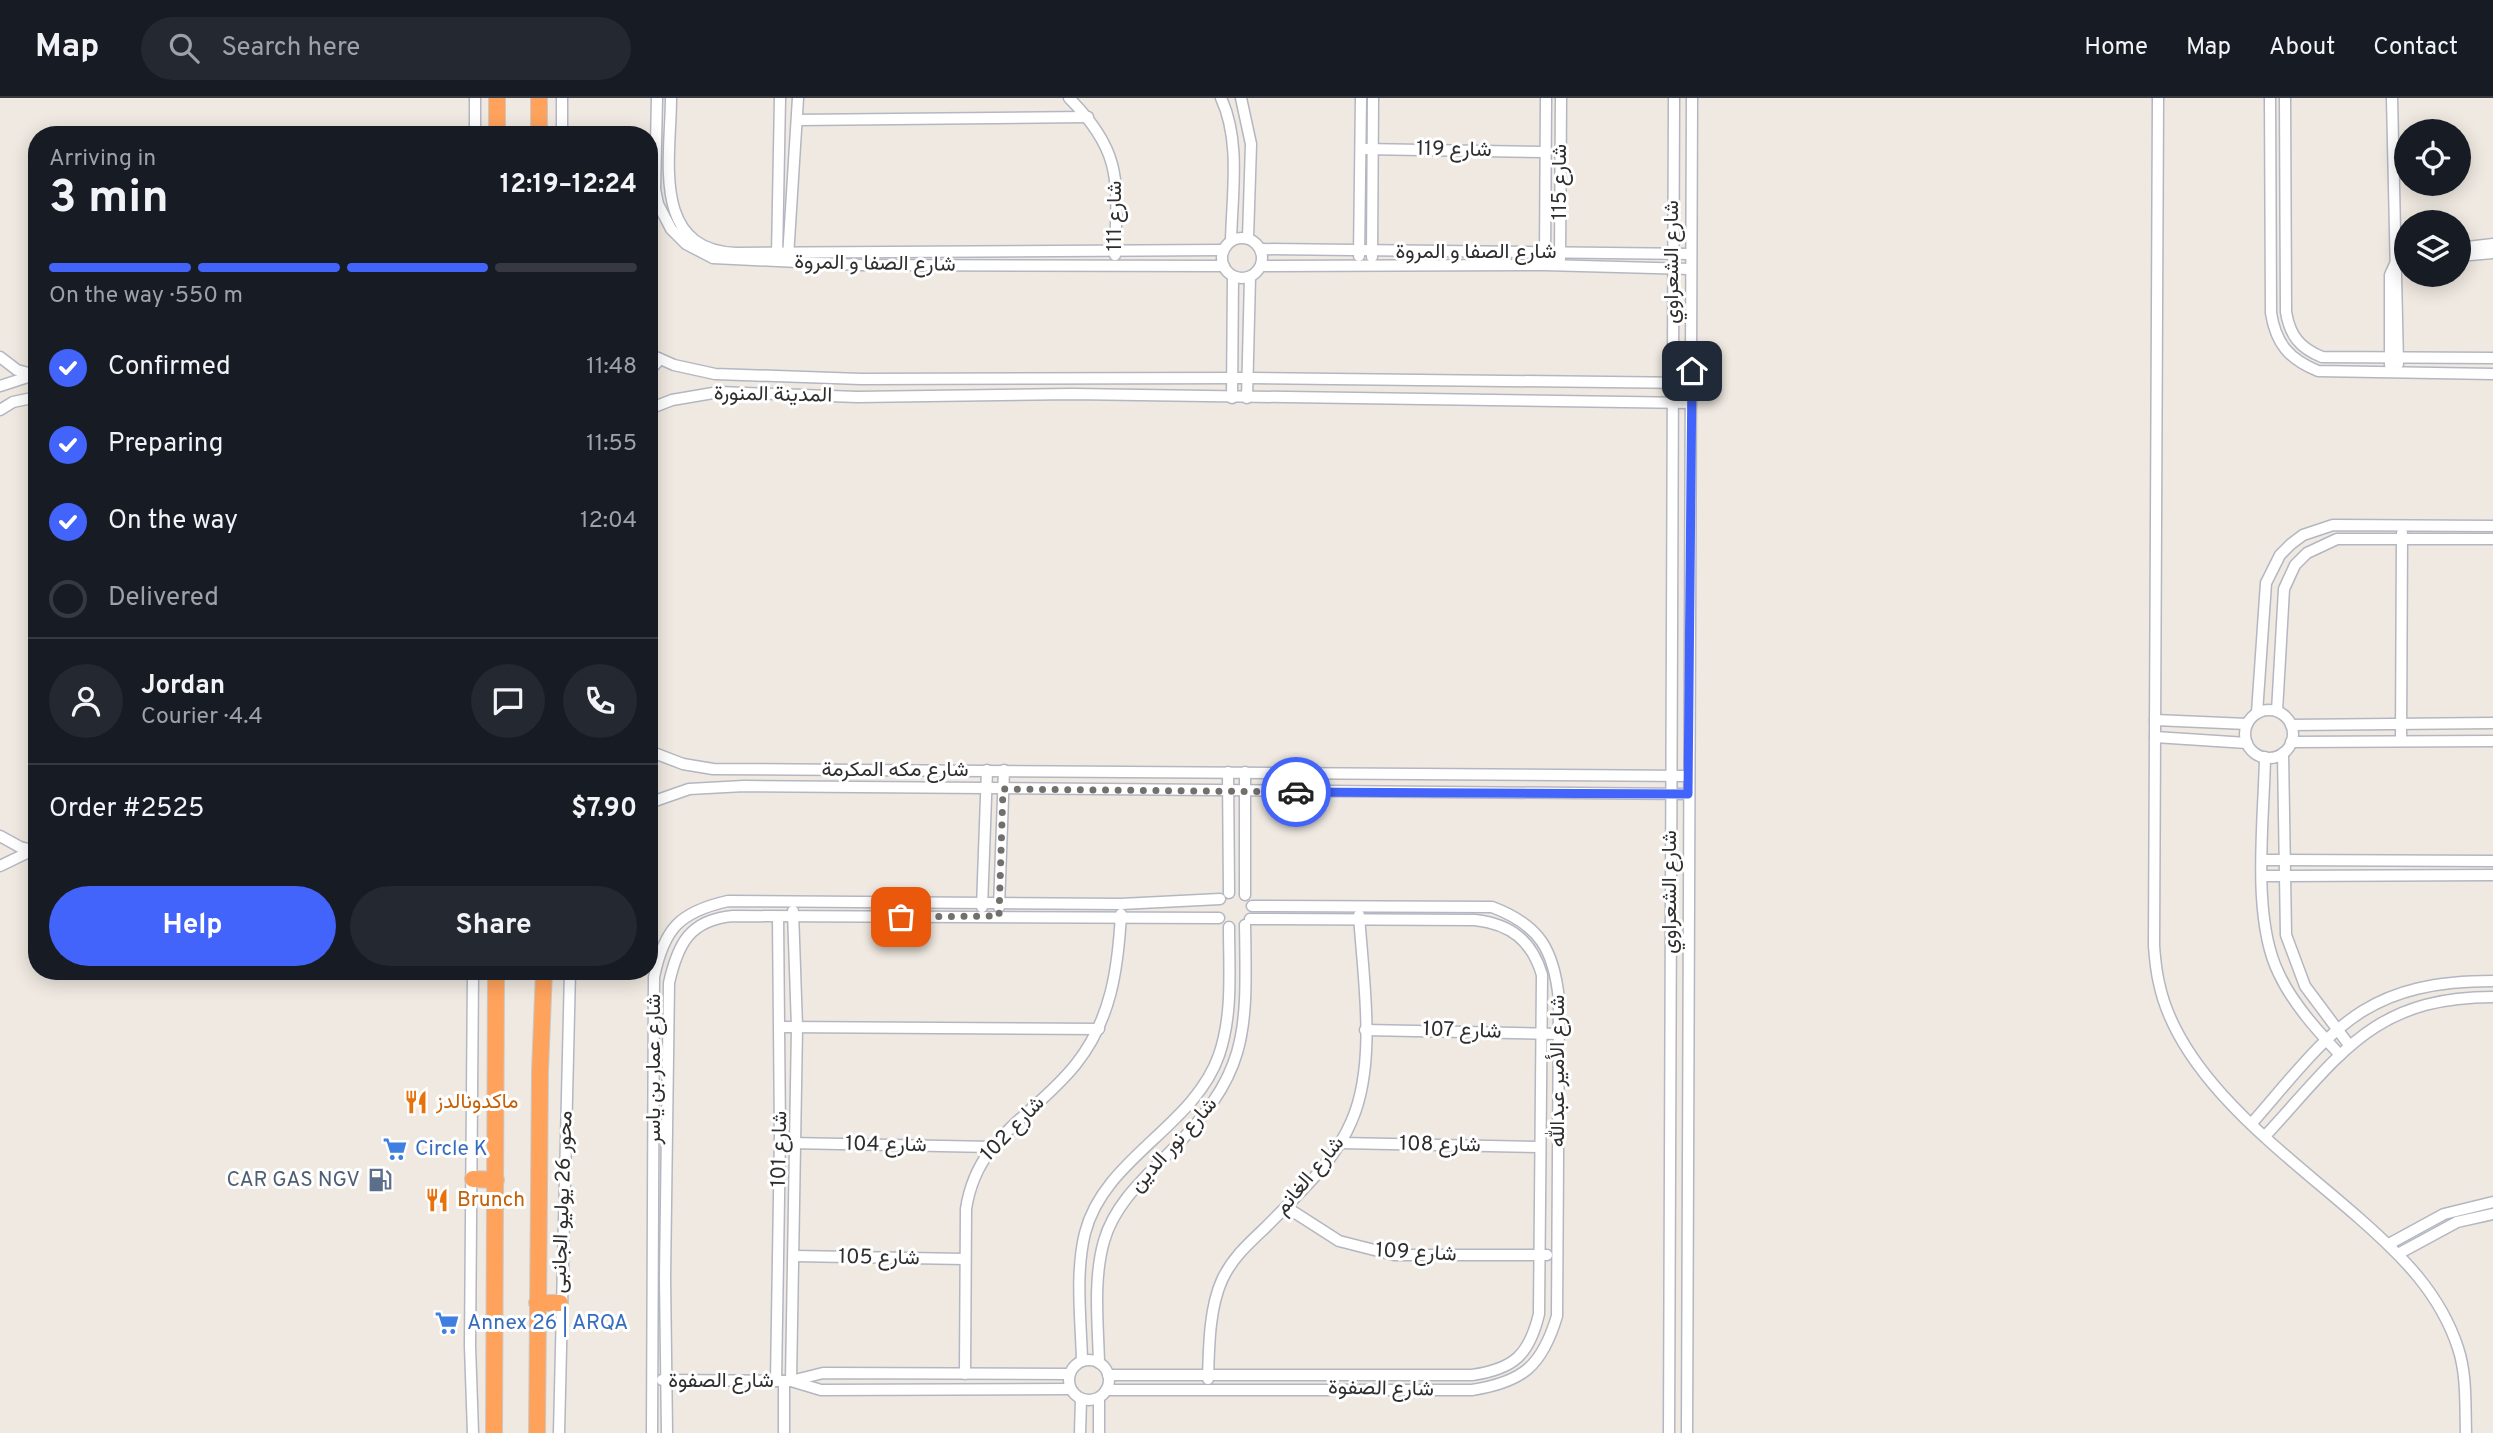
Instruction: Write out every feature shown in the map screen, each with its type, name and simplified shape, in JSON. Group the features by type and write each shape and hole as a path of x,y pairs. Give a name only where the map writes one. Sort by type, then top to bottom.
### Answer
{"highway":[{"path":"538,98 539,126"},
{"path":"498,126 499,100"},
{"path":"494,1433 496,980"},
{"path":"537,1433 544,980"},
{"path":"472,1179 496,1180"},
{"path":"537,1303 560,1303"}],"street":[{"path":"475,98 475,126"},
{"path":"562,98 562,126"},
{"name":"شارع الصفا و المروة","path":"656,126 657,98"},
{"path":"664,203 671,98"},
{"path":"780,98 782,257"},
{"path":"782,257 798,120 798,98"},
{"name":"شارع 111","path":"1069,98 1088,117 1107,146 1114,169 1115,265"},
{"path":"1221,98 1233,148 1224,267 1233,276 1250,277"},
{"path":"1241,98 1251,144 1248,238"},
{"path":"1361,98 1368,149 1372,266"},
{"path":"1359,266 1373,98"},
{"name":"شارع 115","path":"1545,265 1546,98"},
{"name":"شارع 115","path":"1560,266 1561,98"},
{"name":"شارع الشعراوي","path":"1669,1433 1674,98"},
{"name":"شارع الشعراوي","path":"1687,1433 1692,98"},
{"path":"2158,98 2154,946 2159,985 2186,1047 2205,1074 2252,1123 2389,1244 2435,1297 2459,1350 2465,1377 2466,1433"},
{"path":"2270,98 2271,313 2274,333 2292,357 2318,371 2493,374"},
{"path":"2285,98 2288,327 2296,341 2308,351 2322,357 2493,358"},
{"path":"2392,98 2397,210"},
{"path":"798,120 1088,117"},
{"name":"شارع 119","path":"1368,149 1545,152"},
{"name":"شارع الصفا و المروة","path":"658,194 664,203 671,229 686,244 713,254 1224,267"},
{"path":"1227,245 1248,238"},
{"path":"1247,398 1250,277 1261,266 1261,249 1248,238"},
{"path":"2471,247 2493,244"},
{"name":"شارع الصفا و المروة","path":"782,257 1227,245"},
{"name":"شارع الصفا و المروة","path":"1261,249 1691,254"},
{"path":"2471,255 2493,253"},
{"name":"شارع الصفا و المروة","path":"1261,266 1545,265 1692,269"},
{"path":"1232,398 1233,276"},
{"path":"2394,372 2398,287"},
{"path":"0,357 17,370 28,373"},
{"path":"658,358 715,374 858,379 1468,379 1692,383"},
{"path":"0,386 28,376"},
{"path":"857,397 858,379"},
{"path":"1073,394 1074,379"},
{"path":"1468,379 1469,400"},
{"name":"المدينة المنورة","path":"658,403 695,394 719,392 857,397 1073,394 1691,403"},
{"path":"0,410 13,402 28,399"},
{"path":"2401,740 2402,524"},
{"path":"2247,743 2247,724 2257,713 2263,651 2264,597 2272,569 2280,555 2297,539 2318,528 2333,525 2493,526"},
{"path":"2349,1045 2305,986 2291,952 2284,917 2283,753 2291,742 2291,725 2277,711 2284,589 2295,565 2321,544 2337,539 2493,539"},
{"path":"2257,713 2277,711"},
{"path":"2155,720 2247,724"},
{"path":"2291,725 2493,723"},
{"path":"2155,737 2247,743 2264,757"},
{"path":"2291,742 2493,741"},
{"path":"2264,757 2283,753"},
{"name":"شارع مكه المكرمة","path":"658,754 698,767 759,769 1689,775"},
{"path":"2264,757 2264,924 2272,957 2287,989 2340,1055"},
{"path":"759,769 760,786"},
{"path":"829,770 830,787"},
{"path":"882,770 883,787"},
{"path":"909,770 909,788"},
{"path":"982,916 987,770"},
{"path":"999,916 1004,770"},
{"path":"1228,772 1224,896 1217,909 1219,918 1229,927 1248,922 1252,906 1245,895 1245,772"},
{"path":"1357,772 1358,792"},
{"name":"شارع مكه المكرمة","path":"658,800 689,789 760,786 1688,794"},
{"path":"0,836 28,849"},
{"path":"0,866 28,854"},
{"path":"2263,860 2493,861"},
{"path":"2263,876 2493,875"},
{"path":"1224,896 1245,895"},
{"name":"شارع عمار بن ياسر","path":"658,958 660,949 676,923 700,908 728,901 1121,904 1224,896"},
{"name":"شارع 101","path":"783,1381 794,1256 797,1027 793,902"},
{"name":"شارع 102","path":"965,1374 965,1259 969,1188 977,1168 992,1147 1062,1080 1099,1029 1114,985 1121,904"},
{"name":"شارع الغانم","path":"1208,1388 1213,1309 1223,1277 1243,1249 1286,1207 1341,1143 1354,1117 1362,1090 1365,1030 1359,905"},
{"name":"شارع الأمير عبدالله","path":"1252,906 1475,905 1507,913 1534,930 1548,950 1556,973 1559,1034 1557,1255"},
{"path":"1503,926 1507,913"},
{"name":"شارع 101","path":"778,917 783,1381"},
{"name":"شارع عمار بن ياسر","path":"667,1433 669,1003 675,957 689,934 710,918 1219,918"},
{"name":"شارع الأمير عبدالله","path":"1248,922 1475,920 1503,926 1526,942 1536,957 1542,975 1539,1124 1541,1255"},
{"name":"شارع نور الدين","path":"1099,1363 1098,1270 1104,1240 1117,1211 1153,1169 1196,1126 1219,1097 1235,1063 1245,1026 1248,922"},
{"name":"شارع نور الدين","path":"1082,1361 1080,1268 1085,1232 1100,1199 1202,1087 1218,1057 1227,1024 1229,927"},
{"path":"473,980 470,1346 473,1433"},
{"name":"محور 26 يوليو الجانبى","path":"559,1433 570,980"},
{"name":"شارع عمار بن ياسر","path":"652,1433 654,980"},
{"path":"2252,1123 2325,1039 2359,1013 2400,992 2444,982 2493,981"},
{"path":"2266,1135 2349,1045 2387,1018 2438,1000 2493,997"},
{"path":"654,1002 669,1003"},
{"path":"780,1027 1099,1029"},
{"name":"شارع 107","path":"1365,1030 1559,1034"},
{"path":"1539,1124 1549,1120 1558,1123"},
{"path":"653,1136 667,1136"},
{"name":"شارع 104","path":"780,1143 992,1147"},
{"name":"شارع 108","path":"1341,1143 1558,1152"},
{"path":"1140,1154 1153,1169"},
{"path":"2389,1244 2444,1214 2493,1202"},
{"name":"شارع 109","path":"1286,1207 1314,1227 1366,1250 1394,1255 1557,1255"},
{"path":"2398,1254 2457,1222 2493,1214"},
{"name":"شارع الصفوة","path":"1108,1375 1209,1373 1405,1376 1497,1371 1518,1359 1533,1339 1539,1314 1541,1255"},
{"name":"شارع الصفوة","path":"1103,1394 1208,1388 1472,1390 1503,1385 1529,1370 1548,1346 1557,1316 1557,1255"},
{"name":"شارع 105","path":"794,1256 965,1259"},
{"path":"653,1278 666,1278"},
{"path":"1080,1433 1081,1399 1070,1389 1069,1374 1082,1361 1099,1363 1108,1375 1099,1433"},
{"name":"شارع الصفوة","path":"652,1380 783,1381 823,1373 1069,1374"},
{"path":"783,1381 784,1433"},
{"name":"شارع الصفوة","path":"783,1381 821,1390 1070,1389"},
{"path":"1081,1399 1103,1394"}],"way so far":[{"path":"901,917 999,916 1003,789 1296,792"}],"place":[{"name":"ماكدونالدز","path":"416,1102"},
{"name":"Circle K","path":"395,1149"},
{"name":"CAR GAS NGV","path":"380,1180"},
{"name":"Brunch","path":"437,1200"},
{"name":"Annex 26 | ARQA","path":"447,1323"}],"route":[{"path":"1296,792 1688,794 1692,371"}]}
